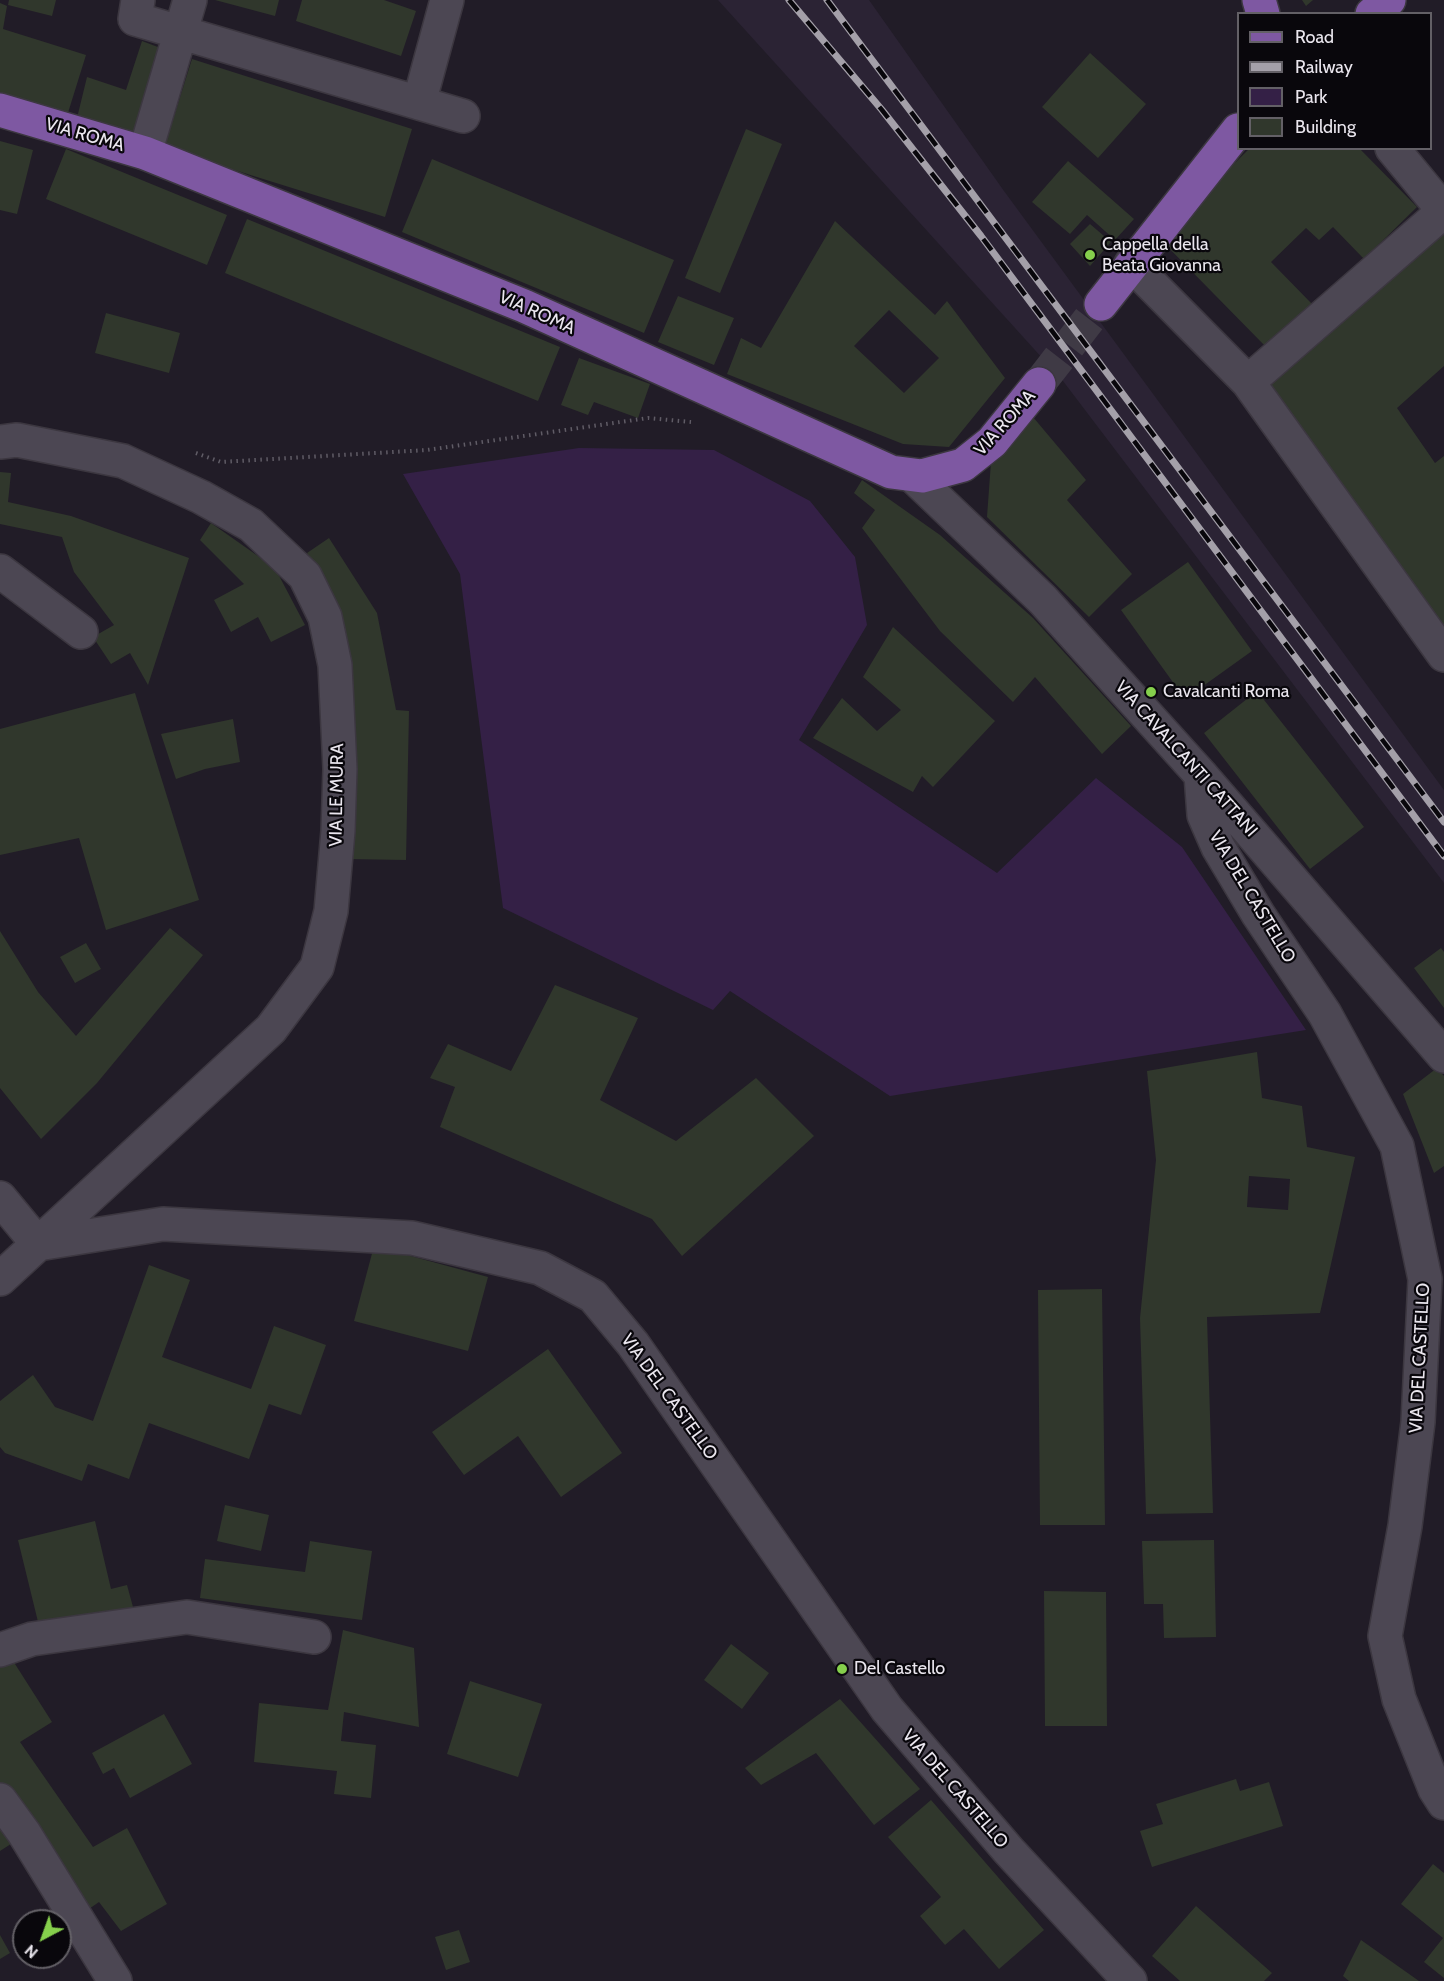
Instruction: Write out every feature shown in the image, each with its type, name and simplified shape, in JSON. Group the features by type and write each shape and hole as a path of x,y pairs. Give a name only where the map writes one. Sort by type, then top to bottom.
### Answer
{"main road":[{"path":"1374,12 1389,0"},
{"name":"VIA ROMA","path":"0,110 146,153 524,306 858,460 891,472 913,476 948,471 977,456 1013,418 1040,384"},
{"path":"1101,304 1237,132"}],"street":[{"path":"138,0 135,19 464,116"},
{"path":"146,153 190,0"},
{"path":"419,103 447,0"},
{"path":"1265,0 1275,12"},
{"path":"1248,382 1444,211 1394,150"},
{"path":"1131,264 1248,382 1444,655"},
{"name":"VIA LE MURA","path":"0,442 17,440 123,461 201,497 251,525 305,576 325,617 335,665 340,769 338,831 331,910 317,967 271,1029 38,1244"},
{"name":"VIA CAVALCANTI CATTANI","path":"913,476 1043,600 1202,775 1444,1056"},
{"path":"0,571 81,632"},
{"name":"VIA DEL CASTELLO","path":"1202,775 1204,815 1218,847 1258,914 1325,1014 1397,1146 1425,1279 1418,1422 1405,1526 1385,1636 1399,1699 1435,1789 1444,1803"},
{"path":"0,1198 38,1244 0,1279"},
{"name":"VIA DEL CASTELLO","path":"38,1244 163,1224 412,1238 540,1268 593,1296 633,1344 887,1709 1009,1851 1130,1981"},
{"path":"0,1650 32,1639 187,1617 314,1637"},
{"path":"0,1800 24,1833 115,1981"}],"path":[{"path":"188,450 221,462 427,450 648,418 702,423"}],"shaded area":[{"path":"718,0 869,0 1004,191 1444,790 1444,883 1063,381"}],"green space":[{"path":"579,448 714,450 810,501 855,557 867,625 799,740 997,873 1096,778 1182,847 1306,1030 890,1096 730,991 713,1010 503,908 460,574 403,474"}],"building":[{"path":"9,0 56,0 52,16 8,5"},
{"path":"215,0 279,0 275,16"},
{"path":"302,0 384,0 416,11 401,56 296,21"},
{"path":"1302,0 1313,0 1306,6"},
{"path":"0,3 7,6 3,29 86,55 67,116 0,97"},
{"path":"142,41 163,49 137,137 77,118 87,77 126,90"},
{"path":"1090,53 1146,104 1098,158 1042,107"},
{"path":"192,59 412,129 385,217 164,148"},
{"path":"746,129 782,144 720,293 685,278"},
{"path":"0,141 33,150 17,214 0,210"},
{"path":"66,149 227,215 207,265 46,199"},
{"path":"1248,150 1361,150 1417,207 1364,259 1333,227 1319,240 1306,228 1271,262 1312,304 1267,348 1159,238"},
{"path":"432,159 674,260 644,333 402,232"},
{"path":"1068,161 1134,219 1115,240 1087,215 1070,234 1032,202"},
{"path":"247,219 560,347 538,401 225,273"},
{"path":"835,221 935,315 947,301 1005,378 949,447 903,444 727,374 741,338 761,348","holes":["889,310 939,358 904,393 854,346"]},
{"path":"1444,222 1444,366 1397,408 1435,463 1444,456 1444,638 1267,388"},
{"name":"Cappella della Beata Giovanna","path":"1090,224 1111,242 1090,266 1070,244"},
{"path":"678,296 734,318 714,365 658,342"},
{"path":"106,313 180,333 169,373 95,353"},
{"path":"579,358 650,384 638,418 594,402 588,415 561,405"},
{"path":"1033,417 1086,480 1067,500 1132,574 1089,617 987,517 991,462"},
{"path":"0,472 11,473 8,502 71,516 189,558 148,685 130,653 111,664 93,637 114,625 74,572 62,537 0,524"},
{"path":"862,480 940,535 1033,618 1131,726 1102,754 1035,677 1013,702 940,631 862,528 875,510 854,493"},
{"path":"211,523 275,568 305,625 271,642 258,617 231,632 214,600 244,584 200,540"},
{"path":"329,538 377,613 396,710 409,711 406,860 348,859 335,614 307,553"},
{"path":"1188,562 1252,651 1185,699 1121,610"},
{"path":"893,627 995,721 933,787 922,776 913,792 813,738 842,698 877,731 901,710 863,677"},
{"path":"1257,691 1364,827 1310,869 1204,733"},
{"path":"135,693 199,900 106,930 79,838 0,855 0,729"},
{"path":"233,719 240,762 205,769 176,779 161,734"},
{"path":"170,928 203,955 97,1083 41,1139 0,1088 0,931 38,992 76,1036"},
{"path":"86,943 101,969 75,983 60,957"},
{"path":"1441,948 1444,952 1444,1008 1414,968"},
{"path":"555,985 638,1018 600,1100 676,1141 756,1078 814,1136 682,1256 652,1219 440,1127 455,1087 430,1078 448,1044 511,1071"},
{"path":"1257,1052 1262,1098 1302,1106 1307,1147 1355,1157 1320,1313 1207,1317 1213,1513 1146,1514 1140,1318 1156,1160 1147,1071","holes":["1249,1176 1290,1179 1288,1210 1247,1207"]},
{"path":"1437,1068 1444,1076 1444,1166 1434,1173 1403,1094"},
{"path":"374,1246 488,1277 468,1351 354,1321"},
{"path":"149,1265 190,1280 162,1357 251,1389 274,1326 326,1345 301,1415 269,1404 249,1459 149,1423 129,1479 88,1464 82,1481 5,1453 0,1447 0,1401 33,1375 55,1407 93,1421"},
{"path":"1102,1289 1105,1525 1040,1525 1038,1290"},
{"path":"548,1349 622,1453 561,1497 518,1436 464,1475 432,1432"},
{"path":"225,1505 269,1515 261,1551 217,1541"},
{"path":"95,1521 111,1589 127,1585 133,1607 40,1630 18,1540"},
{"path":"1214,1540 1216,1637 1164,1638 1163,1604 1144,1604 1142,1541"},
{"path":"310,1541 372,1551 362,1620 200,1598 205,1559 305,1572"},
{"path":"1044,1591 1106,1592 1107,1726 1045,1726"},
{"path":"343,1630 414,1648 419,1727 344,1712 341,1741 376,1745 371,1798 334,1794 337,1771 254,1762 259,1703 328,1710"},
{"path":"731,1644 769,1673 742,1709 704,1680"},
{"path":"8,1653 52,1722 20,1742 93,1847 127,1828 167,1904 121,1931 99,1902 86,1911 0,1784 0,1656"},
{"path":"470,1681 542,1704 518,1777 447,1754"},
{"path":"840,1699 920,1789 874,1825 816,1753 761,1785 745,1768"},
{"path":"164,1714 192,1764 130,1798 114,1768 103,1774 92,1753"},
{"path":"1236,1779 1240,1791 1269,1782 1283,1826 1152,1867 1140,1831 1163,1824 1156,1804"},
{"path":"931,1800 1044,1930 999,1969 964,1929 945,1945 920,1916 941,1897 888,1837"},
{"path":"0,1822 14,1842 0,1851"},
{"path":"1433,1864 1444,1873 1444,1978 1424,1962 1443,1938 1401,1904"},
{"path":"1196,1906 1272,1973 1264,1981 1180,1981 1152,1956"},
{"path":"459,1930 470,1962 446,1970 435,1937"},
{"path":"0,1935 10,1953 0,1959"},
{"path":"1361,1940 1419,1981 1349,1981 1343,1976"}],"tunnel":[{"path":"1039,384 1101,304"}],"railway":[{"path":"789,0 882,110 981,236 1444,856"},
{"path":"827,0 1444,822"}],"place":[{"name":"Cappella della Beata Giovanna","path":"1090,255"},
{"name":"Cavalcanti Roma","path":"1151,692"},
{"name":"Del Castello","path":"842,1669"}]}
